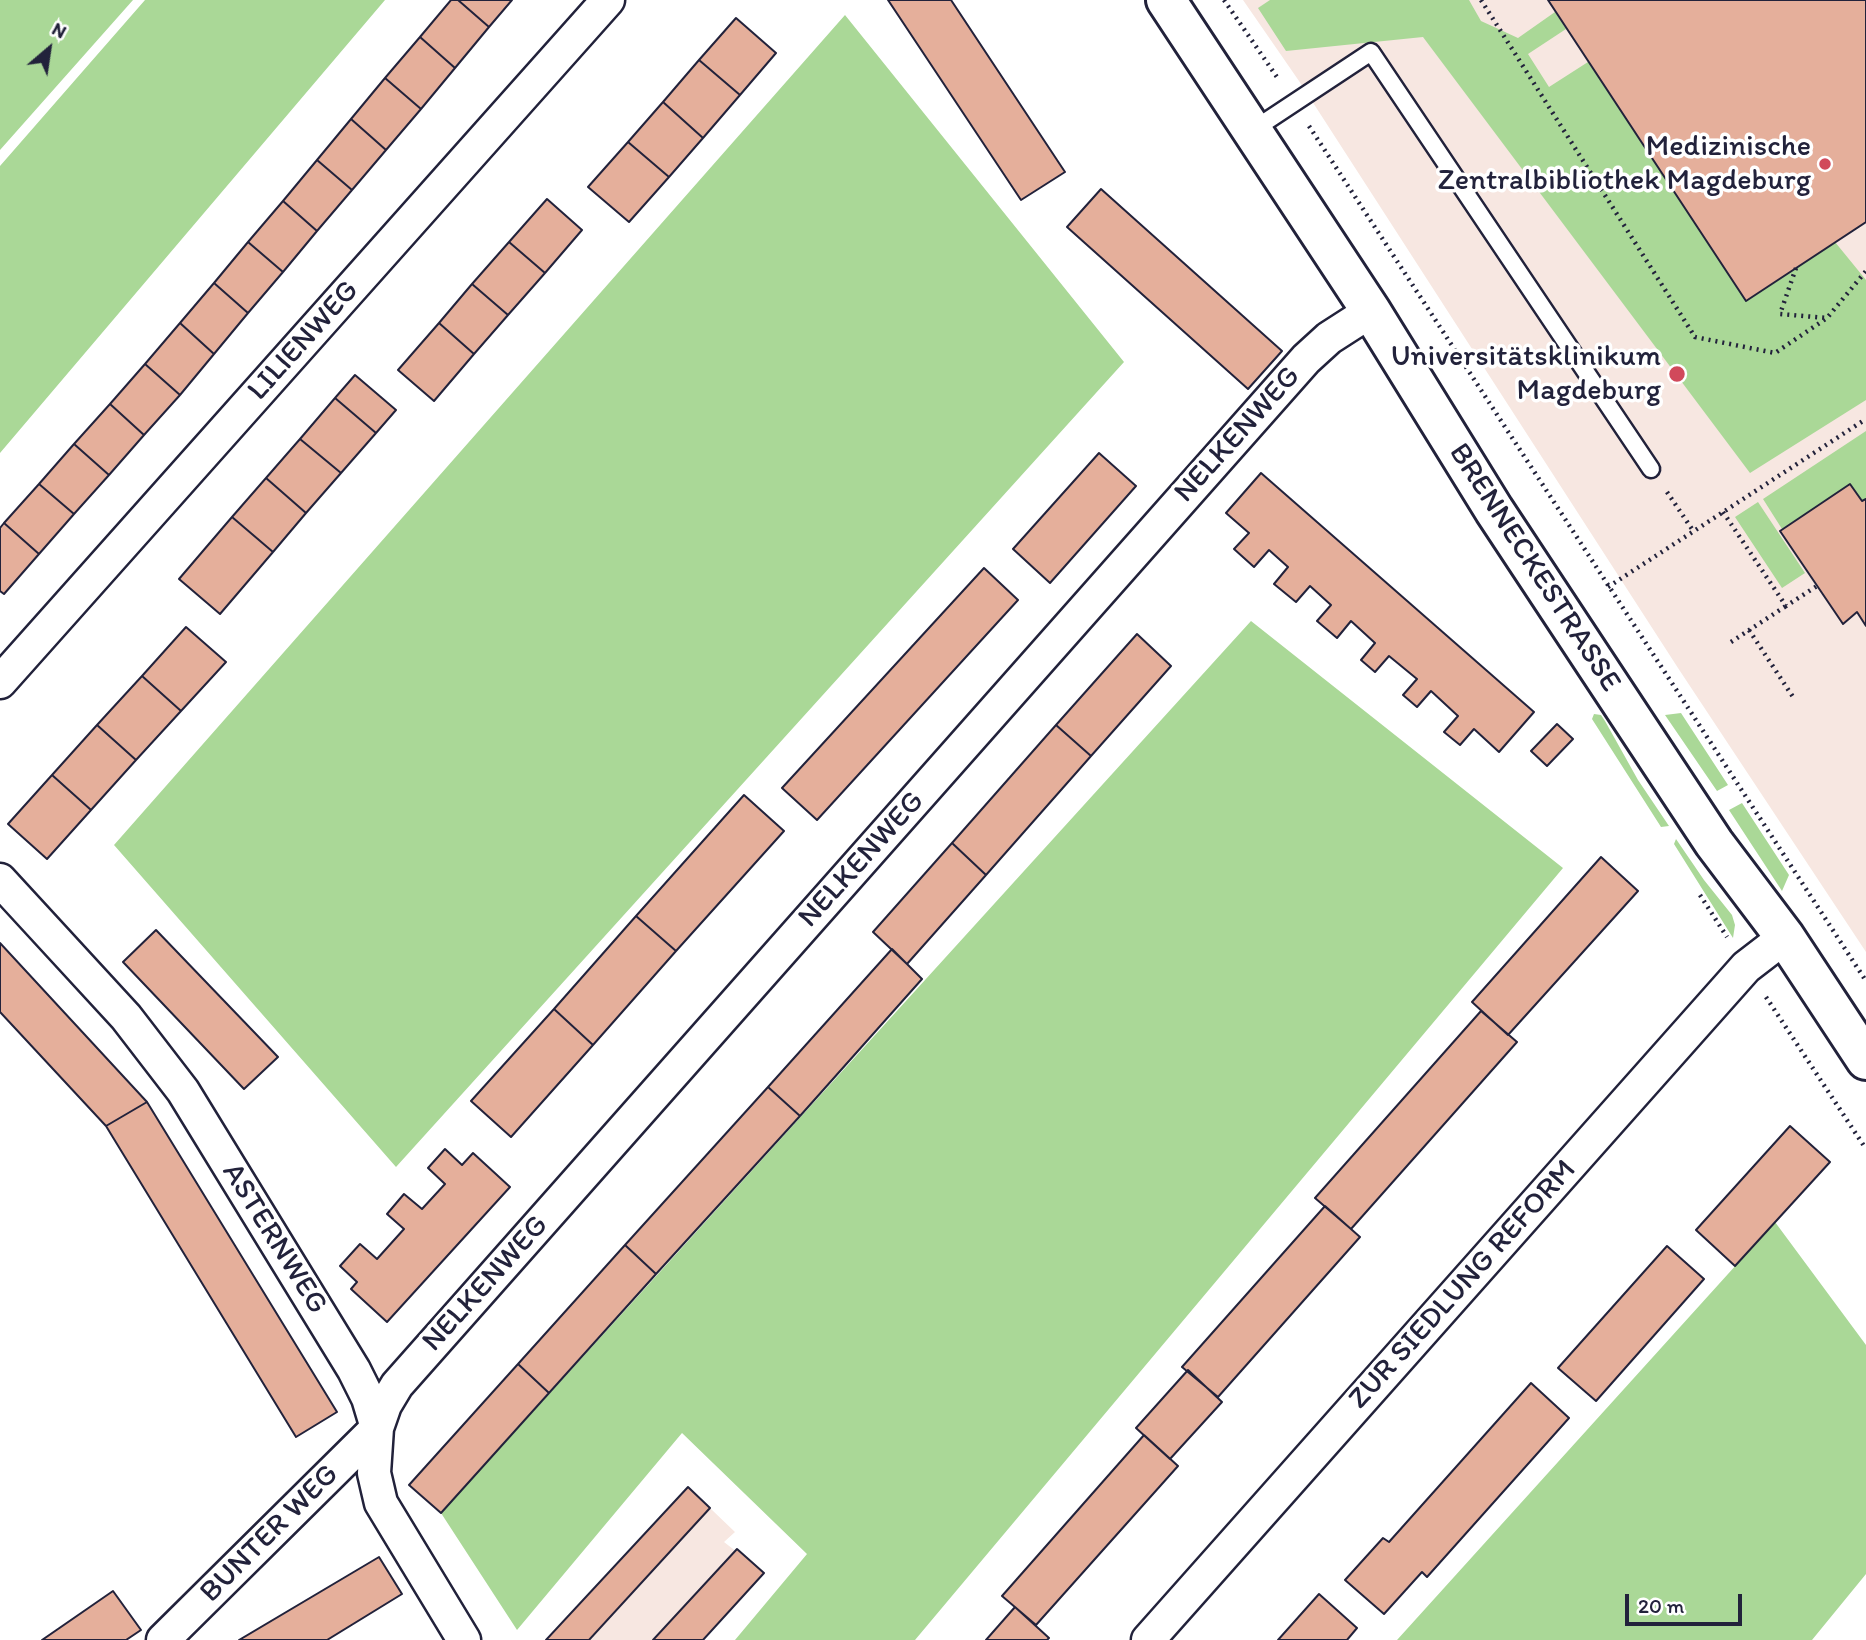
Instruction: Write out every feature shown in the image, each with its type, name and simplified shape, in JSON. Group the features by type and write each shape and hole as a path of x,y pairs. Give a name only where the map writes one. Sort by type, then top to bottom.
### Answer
{"street":[{"name":"LILIENWEG","path":"0,681 608,0"},
{"name":"BRENNECKESTRASSE","path":"1166,0 1371,311 1494,510 1714,843 1785,937 1866,1059"},
{"name":"NELKENWEG","path":"377,1428 385,1405 397,1385 1257,414 1306,359 1329,338 1371,311"},
{"name":"ASTERNWEG","path":"0,880 126,1017 183,1091 354,1370 368,1398 377,1428 374,1473 381,1503 464,1640"},
{"name":"ZUR SIEDLUNG REFORM","path":"1148,1640 1746,967 1785,937"},
{"name":"BUNTER WEG","path":"163,1640 377,1428"}],"lane":[{"path":"1253,130 1371,52 1651,469"}],"path":[{"name":"BRENNECKESTRASSE","path":"1224,0 1294,102 1866,981"},
{"path":"1481,0 1695,337 1775,353 1827,318 1866,271"},
{"path":"1796,268 1780,314 1827,318"},
{"path":"1608,587 1866,419"},
{"path":"1651,469 1694,532"},
{"path":"1723,512 1786,606"},
{"path":"1731,642 1817,586"},
{"path":"1749,630 1795,700"}],"shaded area":[{"name":"Universitätsklinikum Magdeburg","path":"1243,0 1866,0 1866,952 1678,668 1299,81"},
{"path":"688,1487 735,1532 724,1542 764,1573 703,1640 546,1640"}],"green space":[{"path":"0,0 133,0 0,150"},
{"path":"145,0 385,0 0,453 0,166"},
{"path":"1270,0 1469,0 1481,21 1518,38 1555,12 1566,29 1528,54 1549,87 1588,62 1746,300 1835,242 1866,280 1866,400 1750,473 1423,37 1286,51 1258,8"},
{"path":"845,15 1124,362 396,1167 114,845"},
{"path":"1866,431 1866,499 1862,501 1850,485 1782,529 1763,499"},
{"path":"1758,502 1805,573 1782,588 1735,517"},
{"path":"1251,621 1563,868 915,1640 735,1640 807,1554 682,1433 517,1630 441,1513"},
{"path":"1681,713 1728,785 1717,791 1665,715"},
{"path":"1594,714 1601,715 1638,780 1669,826 1661,827 1592,719"},
{"path":"1742,803 1789,875 1782,891 1729,810"},
{"path":"1676,839 1732,915 1735,925 1733,938 1674,844"},
{"path":"1775,1222 1866,1345 1866,1574 1812,1640 1397,1640"}],"building":[{"path":"451,0 458,0 489,27 455,68 420,37"},
{"path":"458,0 512,0 489,27"},
{"path":"888,0 951,0 1065,172 1021,200"},
{"path":"1548,0 1866,0 1866,222 1746,301"},
{"path":"736,18 776,53 740,95 699,60"},
{"path":"420,37 455,68 421,109 385,78"},
{"path":"699,60 740,95 703,138 663,102"},
{"path":"385,78 421,109 386,150 351,119"},
{"path":"663,102 703,138 669,177 628,142"},
{"path":"351,119 386,150 352,190 317,160"},
{"path":"628,142 669,177 629,222 588,187"},
{"path":"317,160 352,190 317,231 283,201"},
{"path":"1101,189 1282,351 1248,389 1067,227"},
{"path":"547,199 582,230 545,273 509,242"},
{"path":"283,201 317,231 283,272 248,242"},
{"path":"248,242 283,272 248,313 214,283"},
{"path":"509,242 545,273 508,315 472,284"},
{"path":"214,283 248,313 214,354 180,323"},
{"path":"472,284 508,315 474,354 439,323"},
{"path":"180,323 214,354 180,395 145,364"},
{"path":"439,323 474,354 434,401 398,370"},
{"path":"145,364 180,395 144,435 110,404"},
{"path":"355,375 396,410 376,433 335,398"},
{"path":"335,398 376,433 341,473 300,439"},
{"path":"110,404 144,435 109,475 74,444"},
{"path":"300,439 341,473 306,513 266,478"},
{"path":"74,444 109,475 74,514 39,484"},
{"path":"1099,453 1136,486 1050,583 1013,549"},
{"path":"1261,473 1534,712 1499,752 1474,729 1460,745 1444,732 1458,716 1431,691 1417,707 1403,695 1417,679 1389,656 1375,672 1361,660 1375,643 1351,621 1337,638 1317,621 1331,605 1310,586 1296,602 1274,584 1288,567 1269,550 1254,567 1234,549 1249,533 1226,513"},
{"path":"266,478 306,513 273,552 232,517"},
{"path":"39,484 74,514 39,554 4,523"},
{"path":"1850,484 1862,501 1866,499 1866,626 1857,612 1843,624 1780,531"},
{"path":"232,517 273,552 220,614 179,579"},
{"path":"4,523 39,554 4,594 0,591 0,528"},
{"path":"984,568 1018,600 817,820 782,788"},
{"path":"186,627 226,662 181,711 142,676"},
{"path":"1137,634 1171,666 1091,756 1056,725"},
{"path":"142,676 181,711 136,760 97,725"},
{"path":"1557,724 1573,739 1547,766 1531,751"},
{"path":"97,725 136,760 91,810 52,775"},
{"path":"1056,725 1091,756 986,875 952,843"},
{"path":"52,775 91,810 47,859 8,824"},
{"path":"744,795 784,831 676,951 636,916"},
{"path":"952,843 986,875 907,964 873,932"},
{"path":"1601,857 1638,891 1508,1035 1472,1002"},
{"path":"636,916 676,951 593,1045 554,1009"},
{"path":"156,930 278,1057 244,1089 123,962"},
{"path":"0,943 147,1102 106,1126 0,1012"},
{"path":"892,949 922,979 800,1116 768,1087"},
{"path":"554,1009 593,1045 511,1137 471,1101"},
{"path":"1481,1011 1517,1042 1351,1229 1315,1198"},
{"path":"768,1087 800,1116 656,1274 625,1245"},
{"path":"147,1102 337,1412 296,1437 106,1126"},
{"path":"1790,1126 1830,1162 1735,1266 1696,1230"},
{"path":"445,1149 462,1165 473,1153 510,1187 387,1322 351,1289 357,1282 340,1266 360,1244 377,1259 404,1229 387,1214 404,1194 422,1209 445,1184 428,1168"},
{"path":"1325,1206 1360,1237 1218,1397 1182,1367"},
{"path":"625,1245 656,1274 549,1393 518,1364"},
{"path":"1667,1246 1704,1279 1596,1401 1558,1368"},
{"path":"518,1364 549,1393 441,1513 409,1485"},
{"path":"1188,1370 1222,1402 1170,1459 1136,1428"},
{"path":"1531,1383 1569,1418 1427,1577 1422,1572 1384,1614 1345,1580 1383,1538 1389,1542"},
{"path":"1144,1435 1178,1466 1036,1625 1002,1596"},
{"path":"688,1487 710,1508 589,1640 546,1640"},
{"path":"737,1549 764,1573 703,1640 653,1640"},
{"path":"379,1557 402,1594 327,1640 239,1640"},
{"path":"113,1591 141,1630 126,1640 42,1640"},
{"path":"1319,1594 1357,1628 1347,1640 1278,1640"},
{"path":"1015,1607 1049,1638 986,1640"}],"place":[{"name":"Medizinische Zentralbibliothek Magdeburg","path":"1825,164"},
{"name":"Universitätsklinikum Magdeburg","path":"1677,374"}]}
